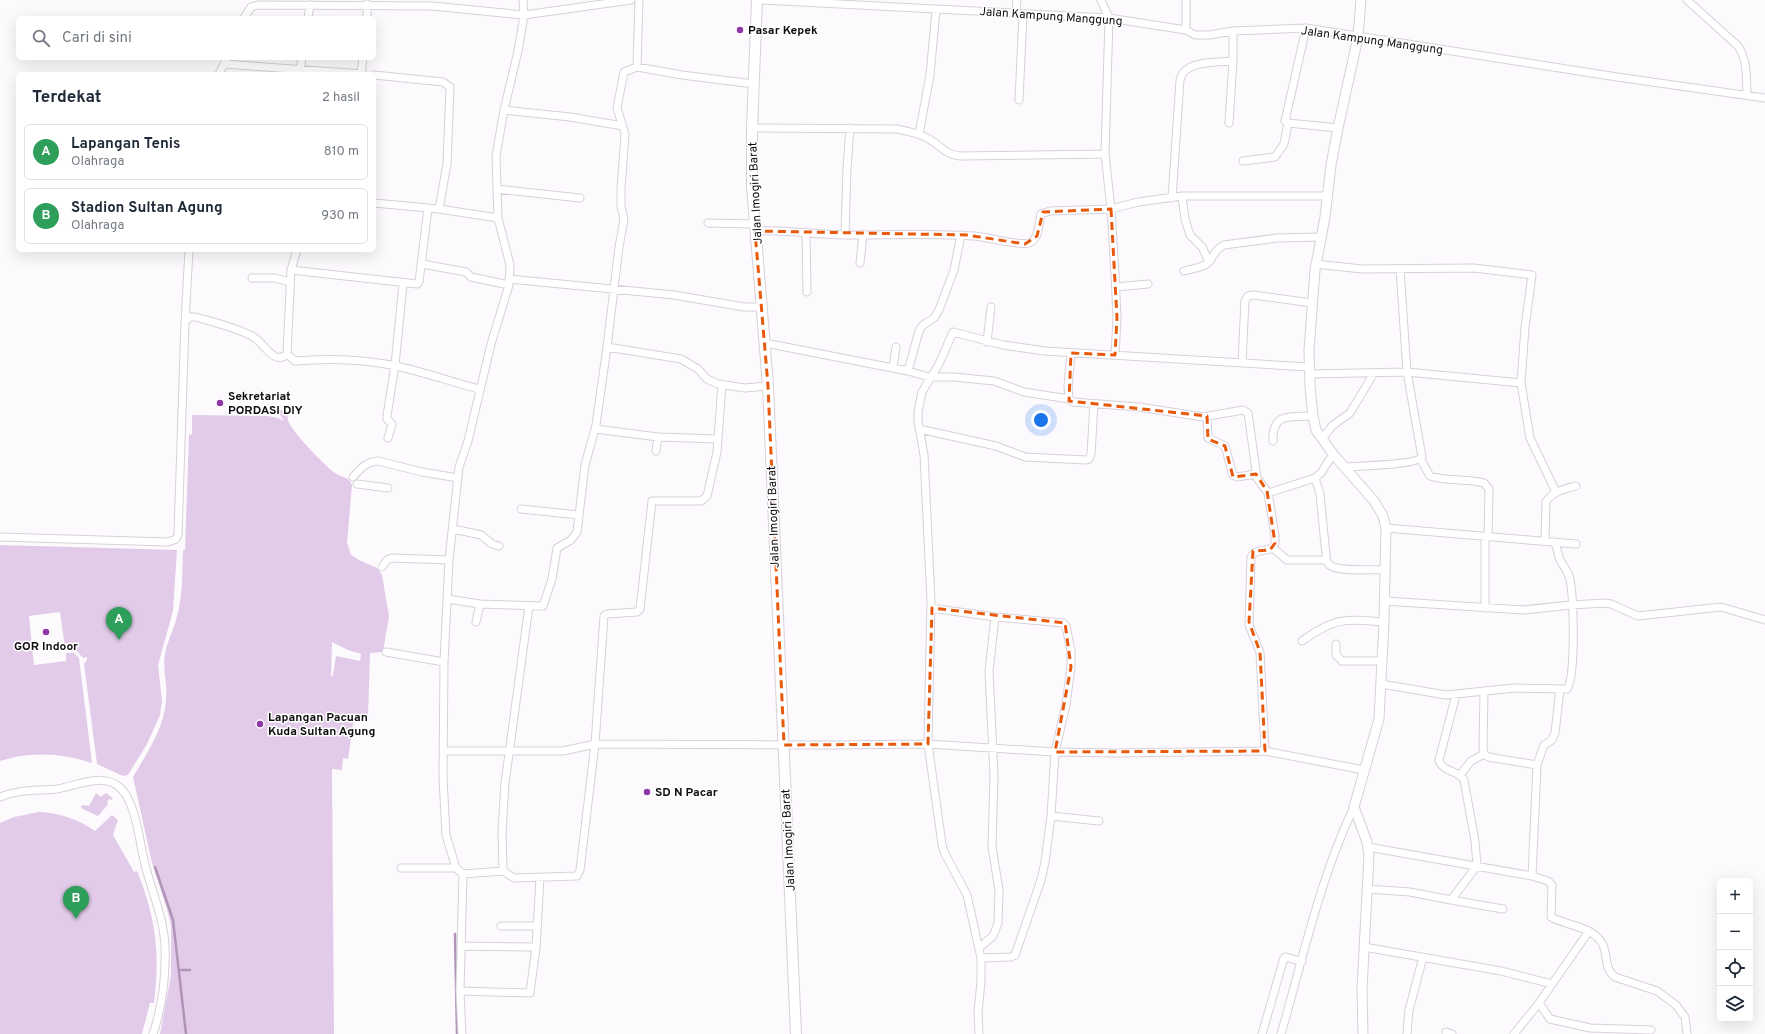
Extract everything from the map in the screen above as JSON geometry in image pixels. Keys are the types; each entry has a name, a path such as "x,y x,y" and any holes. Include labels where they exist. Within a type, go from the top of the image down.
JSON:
{"main road":[{"name":"Jalan Imogiri Barat","path":"757,0 752,159 759,307 765,343 765,386 781,744 796,1034"}],"street":[{"path":"523,0 524,15 518,51 504,110 496,156 498,218 510,265 509,282 479,389 468,440 459,468 449,560 444,662 443,777 446,835 456,868 464,874 503,871 514,878 577,876 580,870 595,744 604,616 607,614 639,611 652,501 702,501 705,499 716,463 722,384"},
{"path":"245,16 252,7 273,3 310,5 431,3 524,15 630,0"},
{"path":"637,67 639,0"},
{"name":"Jalan Kampung Manggung","path":"762,0 838,2 936,10 1109,18 1186,30 1195,35 1209,35 1234,31 1306,28 1616,77 1765,98"},
{"path":"1018,0 1020,100"},
{"path":"1101,0 1109,18 1105,154 1111,209 1116,287 1117,318 1115,355"},
{"path":"1186,0 1186,30"},
{"path":"1281,1034 1335,853 1354,807 1378,727 1385,601 1386,528 1383,516 1374,500 1333,454 1316,430 1312,416 1309,370 1312,303 1316,264 1338,128 1358,37 1361,0"},
{"path":"1687,0 1738,46 1744,55 1746,65 1747,95"},
{"path":"367,4 367,16"},
{"path":"308,16 310,5"},
{"path":"919,134 930,75 936,10"},
{"path":"1243,161 1275,157 1284,144 1288,124 1285,118 1306,28"},
{"path":"1229,123 1234,31"},
{"path":"300,70 302,60"},
{"path":"362,72 363,60"},
{"path":"220,72 225,61 300,70 331,72"},
{"path":"1172,198 1180,80 1184,72 1191,67 1208,62 1232,61"},
{"path":"447,599 480,604 544,606 552,579 557,548 575,536 579,515 584,465 595,429 615,290 619,247 624,220 621,195 625,134 617,108 624,72 637,67 682,75 754,84"},
{"path":"376,75 443,82 450,87 447,164 439,209"},
{"path":"504,110 570,117 623,126"},
{"path":"1288,124 1338,128"},
{"path":"752,128 897,129 919,134 929,139 946,153 960,156 1105,154"},
{"path":"845,235 850,128"},
{"path":"497,189 580,198"},
{"path":"708,223 845,235 980,236 1025,244 1030,243 1037,236 1040,218 1043,212 1055,210 1111,209 1138,202 1182,196 1328,196"},
{"path":"1182,196 1185,219 1190,235 1199,242 1209,262"},
{"path":"376,203 439,209 498,218"},
{"path":"291,270 403,284 418,284 422,264 428,208"},
{"path":"806,232 807,292"},
{"path":"860,263 862,234"},
{"path":"908,371 919,330 923,325 934,318 939,310 954,270 961,235"},
{"path":"1184,271 1200,267 1209,262 1216,251 1224,245 1277,238 1321,237"},
{"path":"0,537 168,542 176,539 178,534 189,252"},
{"path":"185,322 190,317 196,317 248,334 258,340 275,356 282,358 287,354 291,270 296,252"},
{"path":"422,264 466,272 471,277 509,282 674,295 744,307 759,307"},
{"path":"1316,264 1362,269 1462,267 1532,274 1525,327 1521,383 1530,438 1556,492"},
{"path":"1400,269 1407,372 1422,452 1421,460 1430,476 1442,480 1477,481 1484,483 1488,489 1485,608"},
{"path":"252,278 275,278 290,282"},
{"path":"388,438 392,424 387,420 387,416 395,366 403,284"},
{"path":"1116,287 1148,284"},
{"path":"1242,362 1245,300 1248,296 1253,295 1312,303"},
{"path":"987,342 992,308"},
{"path":"979,1034 978,1013 981,981 981,958 966,895 944,852 942,844 928,744 931,608 925,464 919,429 918,406 922,392 939,364 953,332 987,342 1015,347 1071,353 1242,362 1309,370 1374,373 1407,372 1521,383"},
{"path":"765,343 908,371 930,377 982,380 1001,383 1024,392 1069,399 1076,403 1139,407 1207,416 1243,410 1247,412 1258,481 1268,493 1275,535 1275,543 1273,548"},
{"path":"607,347 681,359 698,369 707,380 722,384 745,388 765,386"},
{"path":"893,368 896,347"},
{"path":"1069,399 1068,386 1071,353"},
{"path":"287,354 295,360 360,360 395,366 479,389"},
{"path":"1322,439 1332,426 1350,413 1374,373"},
{"path":"919,429 996,446 1025,457 1086,460 1089,459 1091,454 1094,404"},
{"path":"1207,416 1208,438 1225,446 1233,475 1236,477 1256,474"},
{"path":"1273,441 1273,429 1279,420 1289,417 1312,416"},
{"path":"595,429 658,436 718,439"},
{"path":"656,451 658,436"},
{"path":"1268,493 1315,478 1321,473 1333,454"},
{"path":"1344,467 1395,464 1421,460"},
{"path":"354,477 361,468 371,462 378,461 422,472 458,478"},
{"path":"1315,478 1320,494 1326,560 1330,566 1340,568 1386,570"},
{"path":"357,484 388,488"},
{"path":"1545,541 1546,502 1549,496 1556,492 1576,486"},
{"path":"521,509 579,515"},
{"path":"1386,528 1576,544"},
{"path":"453,529 481,535 492,544 499,546"},
{"path":"1381,684 1439,694 1456,695 1522,687 1567,689 1570,680 1573,639 1571,605 1572,588 1570,577 1560,559 1555,542"},
{"path":"1273,548 1287,560 1326,560"},
{"path":"1265,751 1260,652 1249,625 1251,558 1256,551 1273,548"},
{"path":"382,567 387,560 392,558 449,560"},
{"path":"1385,601 1523,610 1608,603 1638,616 1721,608 1765,620"},
{"path":"476,622 480,604"},
{"path":"503,871 503,812 529,606"},
{"path":"931,608 996,617 1061,623 1066,626 1071,651 1071,667 1066,705 1055,752 1051,816 1041,880 1016,953 1011,957 981,958"},
{"path":"979,948 993,936 998,923 999,890 992,847 994,782 989,671 996,617"},
{"path":"1302,641 1318,630 1339,621 1349,620 1384,622"},
{"path":"1336,644 1336,655 1342,661 1382,661"},
{"path":"386,652 444,662"},
{"path":"1532,876 1537,765 1544,745 1552,740 1555,733 1560,689"},
{"path":"1484,691 1482,748 1484,754 1488,757 1537,765"},
{"path":"1451,900 1476,866 1475,842 1464,780 1460,775 1442,767 1438,760 1456,695"},
{"path":"444,751 563,751 595,744 928,744 1055,752 1115,753 1265,751 1364,770"},
{"path":"1460,775 1471,761 1484,754"},
{"path":"0,797 19,792 57,789 96,781 112,783 118,786 127,797 133,812 145,867 160,912 164,936 164,972 160,1008 153,1034"},
{"path":"1354,807 1368,847 1364,947 1363,1034"},
{"path":"1051,816 1099,821"},
{"path":"1368,847 1532,876 1548,881 1552,885 1550,906 1551,917 1589,931 1602,945 1606,966 1615,977 1657,991 1676,1005 1686,1017 1688,1034"},
{"path":"401,868 456,868"},
{"path":"462,1034 460,991 464,874"},
{"path":"460,991 530,993 536,947 540,878"},
{"path":"1367,888 1410,892 1503,909"},
{"path":"500,926 537,926"},
{"path":"1514,1034 1539,1003 1589,931"},
{"path":"461,946 536,947"},
{"path":"1364,947 1501,971 1552,984"},
{"path":"1262,1034 1284,958 1286,957 1302,962"},
{"path":"1407,1034 1409,1010 1423,957"},
{"path":"1539,1003 1550,1019 1590,1028 1651,1030"}],"highlighted area":[{"path":"1111,209 1117,318 1115,355 1071,353 1069,401 1207,416 1208,439 1225,446 1233,477 1256,474 1267,491 1275,543 1270,550 1253,551 1249,622 1260,652 1265,751 1055,752 1071,667 1065,623 932,608 928,744 784,745 768,386 755,231 967,235 1025,244 1037,236 1043,212"}],"shaded area":[{"name":"Lapangan Pacuan Kuda Sultan Agung","path":"280,410 287,410 290,425 301,440 330,469 347,479 352,485 347,543 351,555 377,568 382,575 389,616 383,652 370,653 367,720 354,718 348,759 343,758 342,770 332,769 334,1034 160,1034 171,975 171,926 152,863 133,777 154,740 165,711 166,688 164,660 167,645 175,624 181,594 183,550 185,550 189,435 192,434 192,415 268,416 284,421 280,415","holes":["332,642 348,650 361,654 360,661 336,656 333,675 331,677"]},
{"path":"0,545 177,550 173,611 158,665 162,701 160,715 147,744 128,775 123,776 97,764 84,664 87,657 83,658 75,649 65,647 60,612 29,616 34,665 66,661 66,653 74,653 79,658 92,763 69,757 46,754 23,756 0,761"},
{"path":"96,793 101,797 106,793 113,798 111,800 109,799 107,802 108,804 98,816 81,808 82,805 89,806"},
{"path":"39,812 68,817 95,831 112,815 118,820 113,835 134,872 137,871 149,904 155,936 157,968 154,1003 150,1003 142,1034 0,1034 0,823 14,817"}],"waterway":[{"path":"155,867 173,920 186,1034"},
{"path":"455,934 457,1034"},
{"path":"179,970 190,970"}],"place":[{"name":"Pasar Kepek","path":"740,30"},
{"name":"Sekretariat PORDASI DIY","path":"220,403"},
{"name":"GOR Indoor","path":"46,632"},
{"name":"Lapangan Tenis","path":"119,640"},
{"name":"Lapangan Pacuan Kuda Sultan Agung","path":"260,724"},
{"name":"SD N Pacar","path":"647,792"},
{"name":"Stadion Sultan Agung","path":"76,919"}]}
